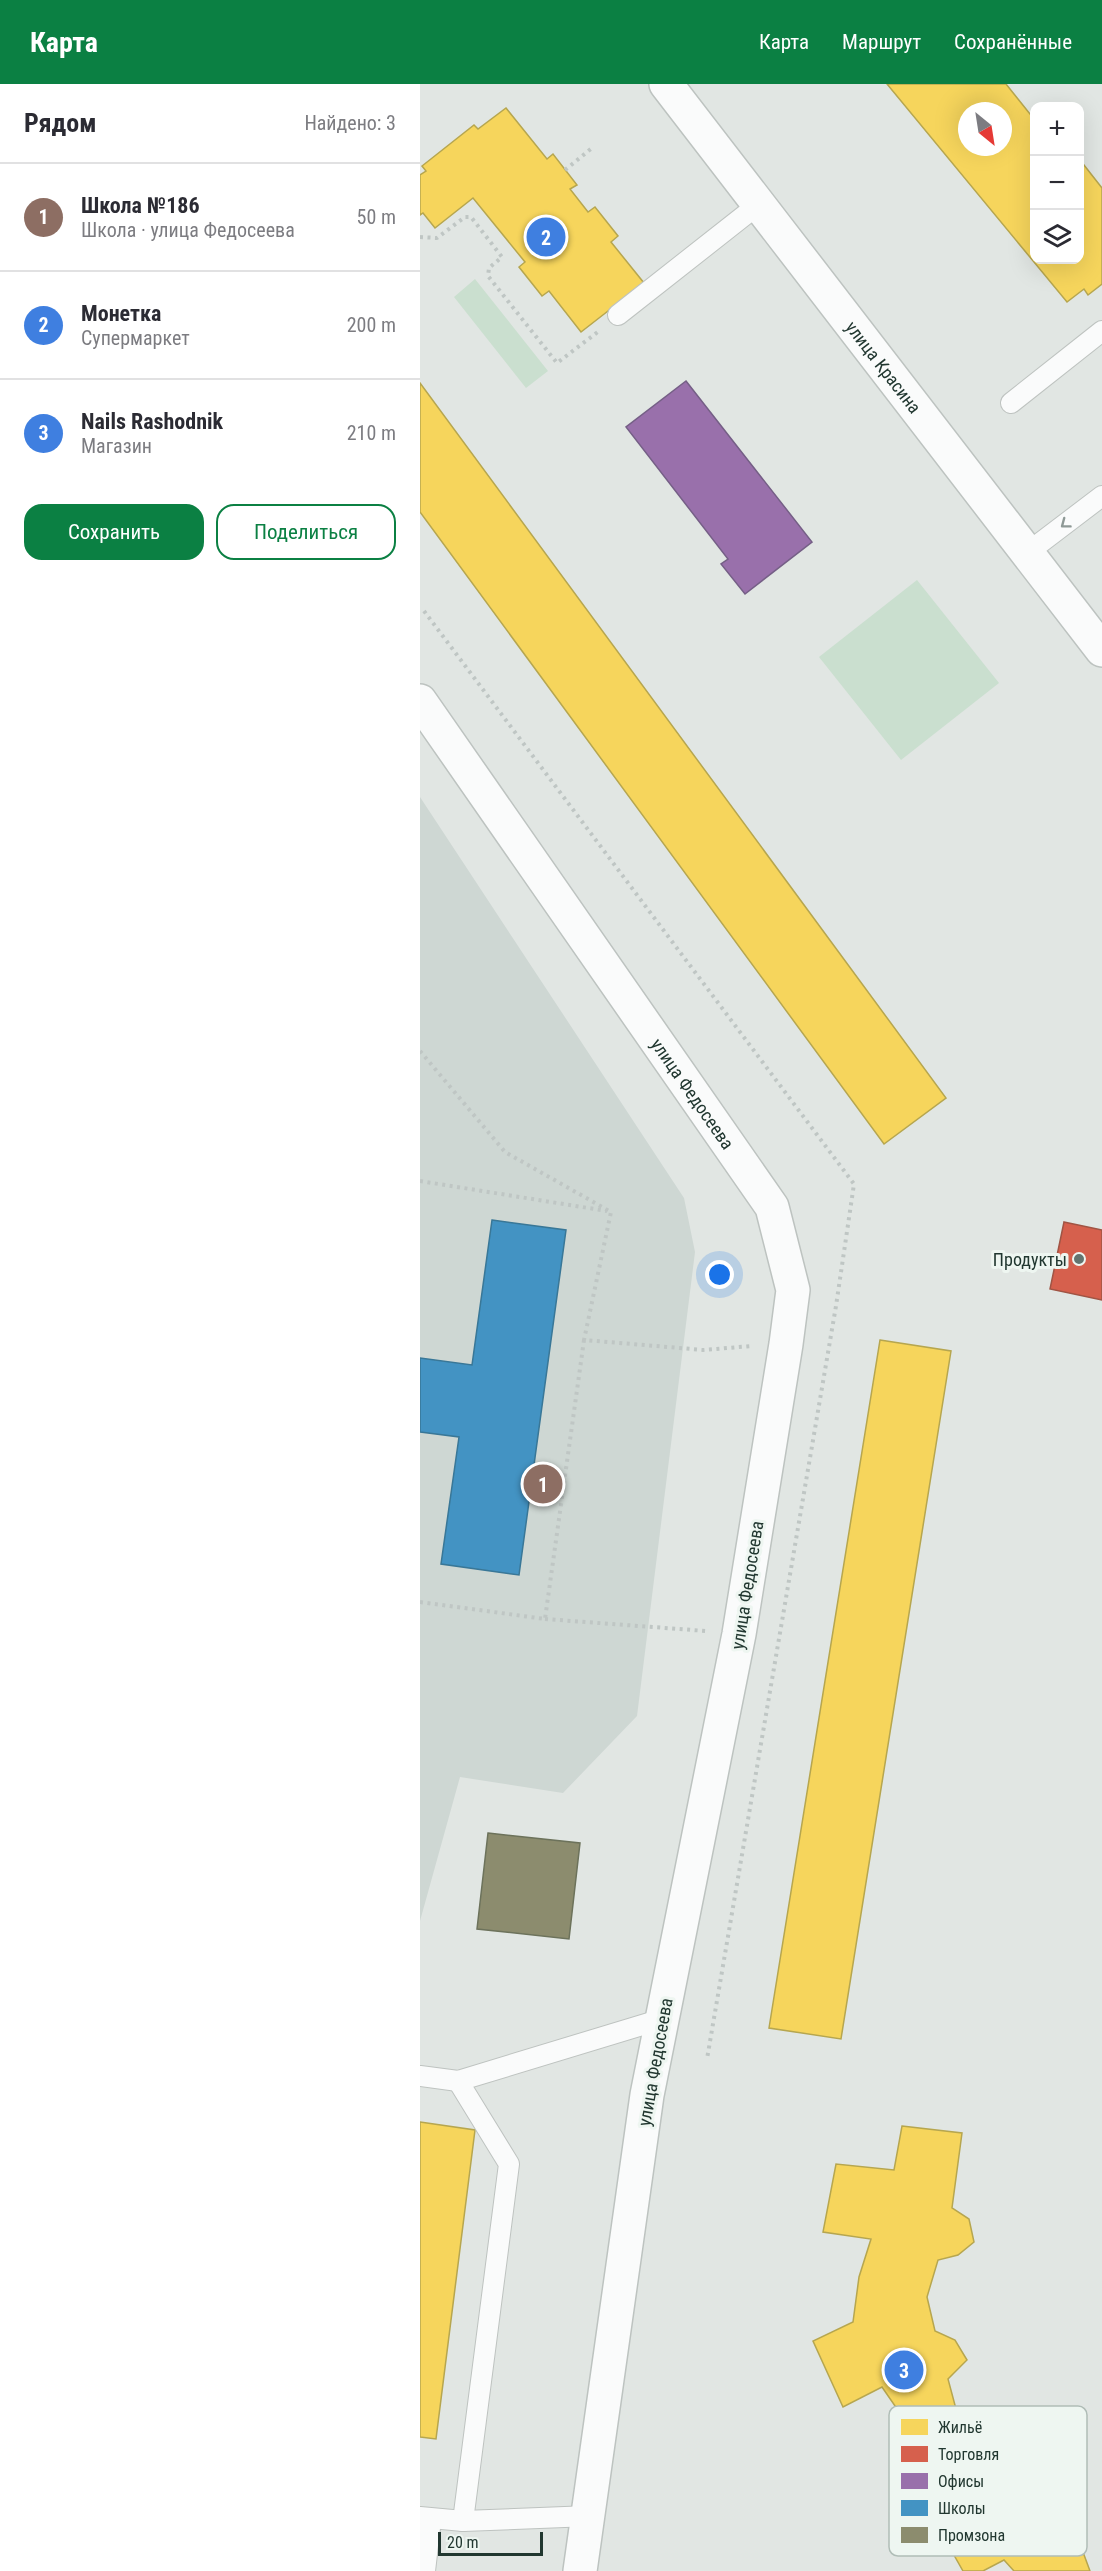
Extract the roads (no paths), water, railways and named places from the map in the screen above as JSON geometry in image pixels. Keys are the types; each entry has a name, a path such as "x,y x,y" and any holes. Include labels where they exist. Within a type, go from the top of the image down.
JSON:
{"street":[{"name":"улица Красина","path":"666,84 1102,650"},
{"name":"улица Федосеева","path":"420,701 772,1207 793,1290 739,1634 647,2095 590,2516 580,2571"}],"lane":[{"path":"618,315 759,204"},
{"path":"1011,403 1102,331"},
{"path":"1027,553 1102,496"},
{"path":"420,2076 458,2081 662,2019"},
{"path":"458,2081 509,2164 463,2521"},
{"path":"426,2571 425,2518 463,2521 590,2516"}],"place":[{"name":"Монетка","path":"546,237"},
{"name":"Продукты","path":"1079,1259"},
{"name":"Школа №186","path":"543,1484"},
{"name":"Nails Rashodnik","path":"904,2370"}]}
